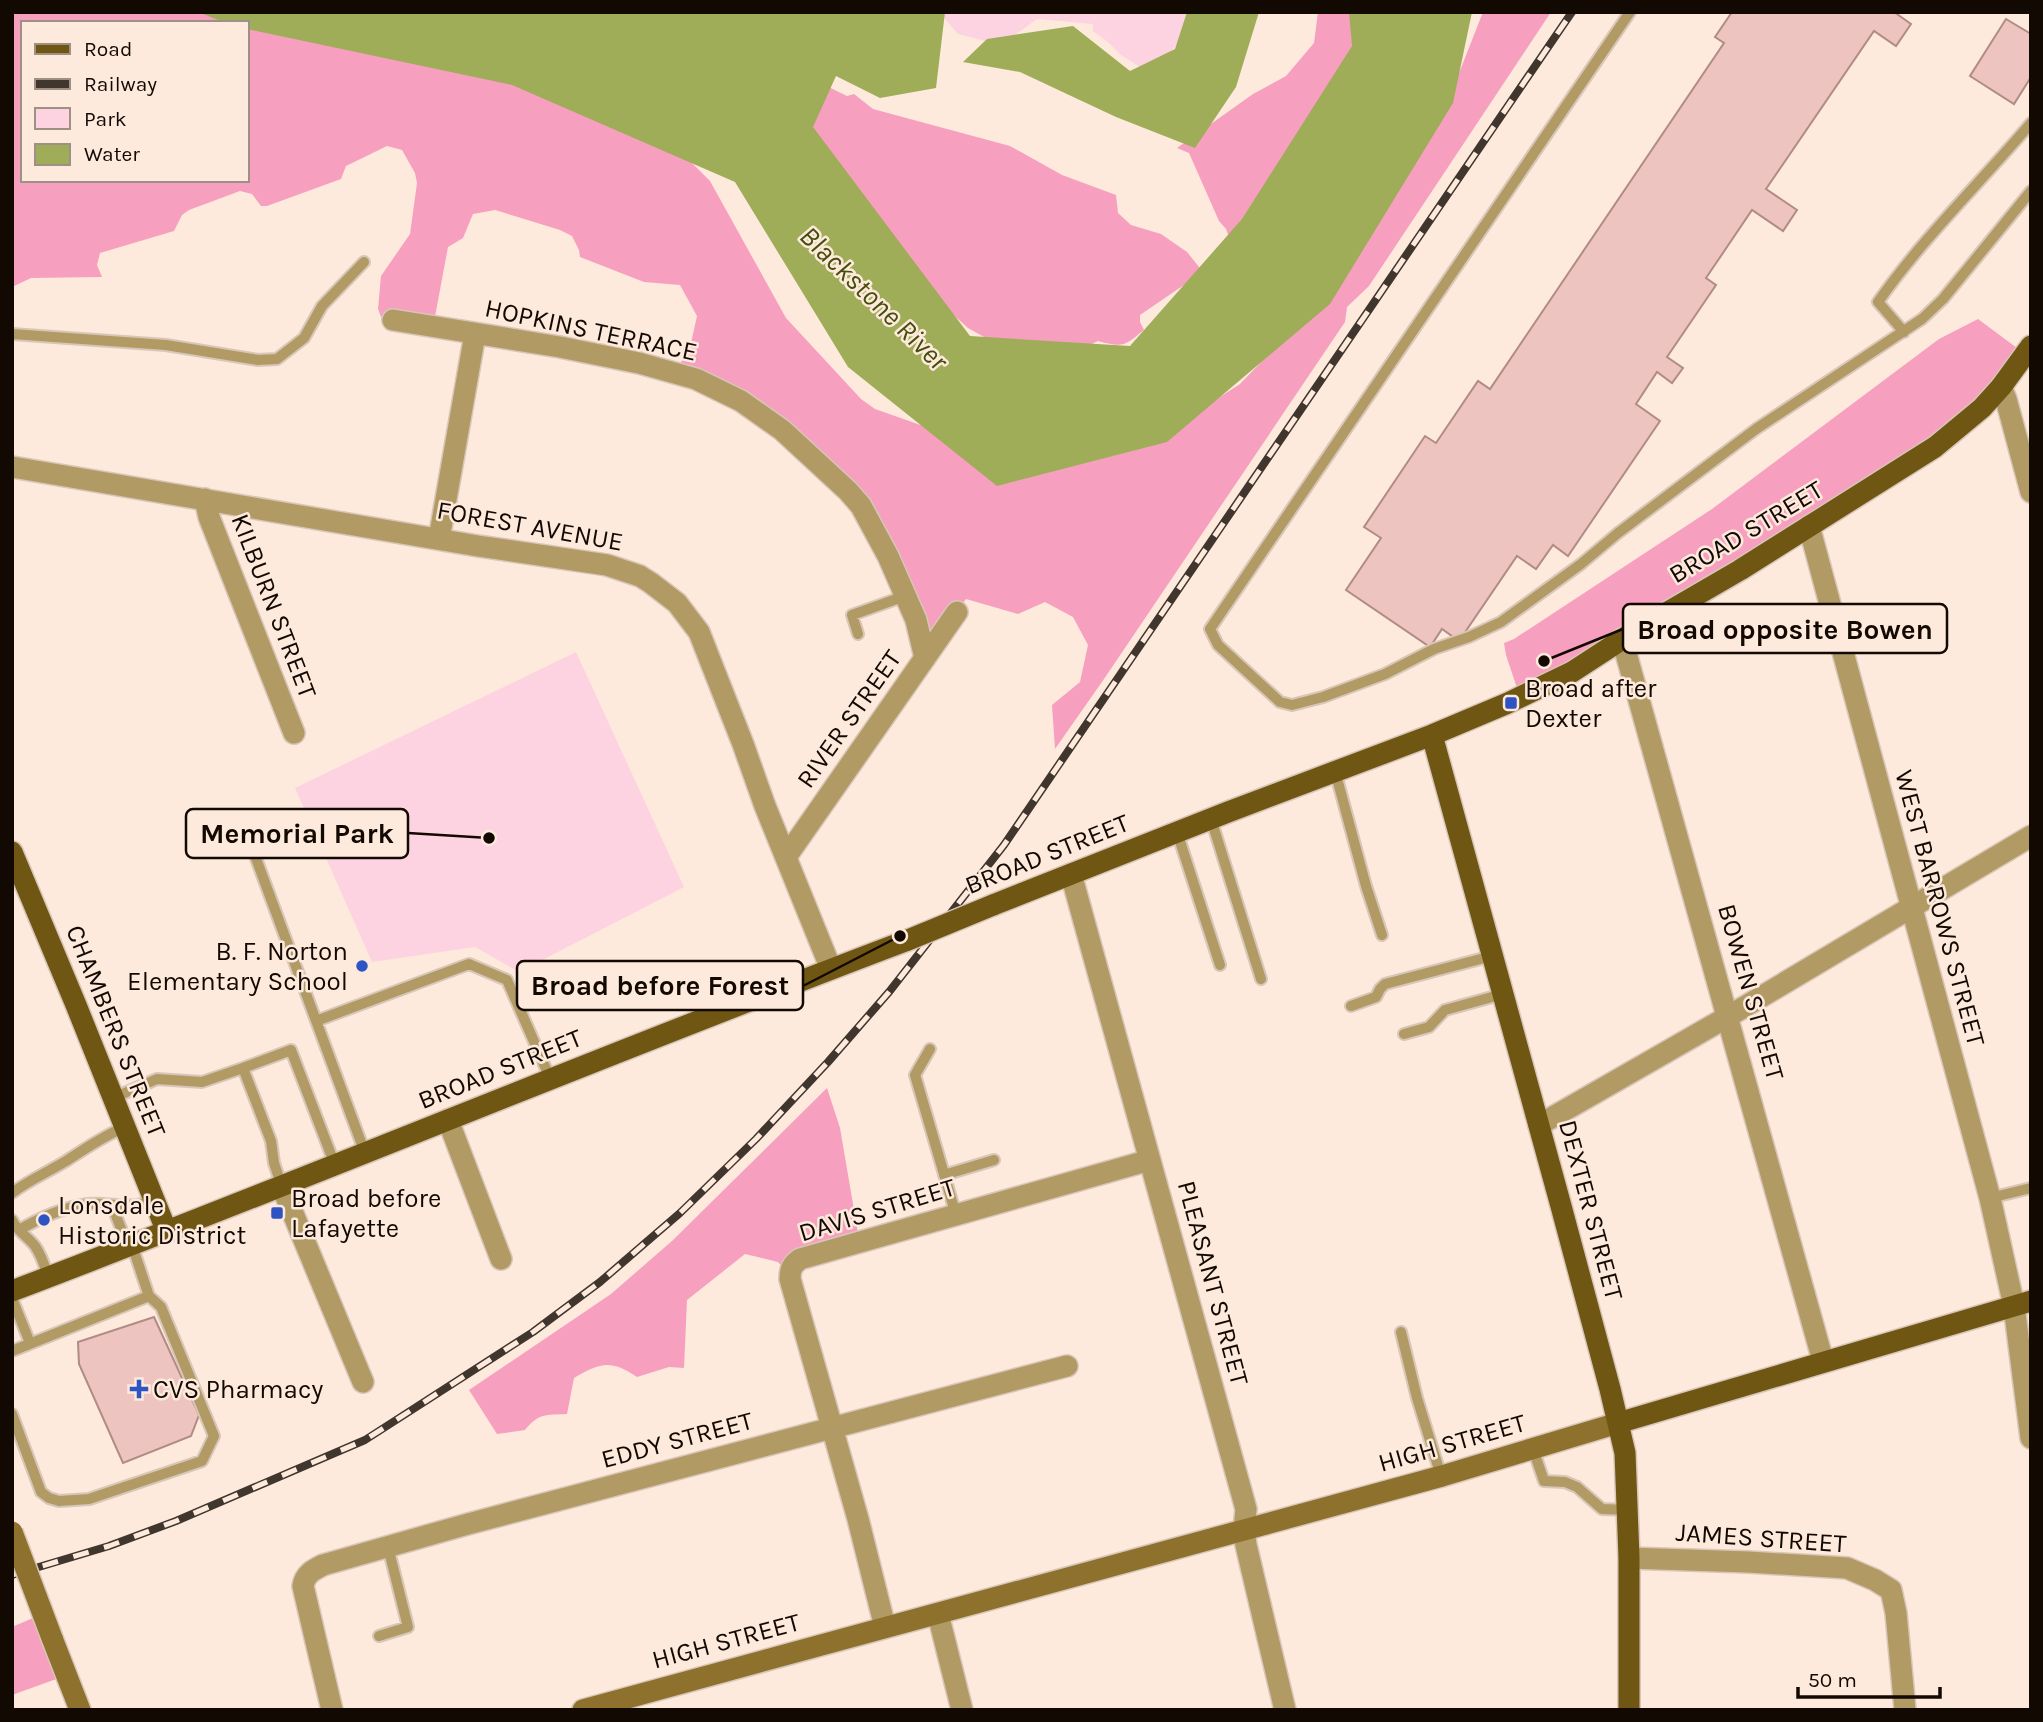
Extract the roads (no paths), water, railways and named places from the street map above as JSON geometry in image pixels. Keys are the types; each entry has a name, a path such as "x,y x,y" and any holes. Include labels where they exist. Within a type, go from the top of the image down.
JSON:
{"main road":[{"name":"BROAD STREET","path":"12,1291 282,1187 550,1078 908,940 1177,832 1432,735 1537,689 1572,672 1622,639 1740,570 1935,447 1963,426 2001,387 2031,346"},
{"name":"DEXTER STREET","path":"1432,735 1610,1389 1625,1453 1629,1558 1629,1710"},
{"name":"CHAMBERS STREET","path":"12,852 167,1232"},
{"name":"HIGH STREET","path":"1618,1423 2022,1303"}],"street":[{"name":"HOPKINS TERRACE","path":"393,320 589,352 675,372 716,387 741,401 782,430 861,506 877,534 916,620 925,658"},
{"path":"439,539 475,334"},
{"path":"2001,387 2031,492"},
{"name":"FOREST AVENUE","path":"12,467 607,565 640,576 677,603 699,632 831,969"},
{"name":"KILBURN STREET","path":"205,499 209,517 293,733"},
{"name":"WEST BARROWS STREET","path":"1809,526 1990,1198 2022,1303 2031,1438"},
{"name":"RIVER STREET","path":"786,857 957,612"},
{"name":"BOWEN STREET","path":"1622,639 1823,1361"},
{"path":"1538,1125 2031,836"},
{"name":"PLEASANT STREET","path":"1071,874 1246,1509 1245,1545 1285,1710"},
{"path":"448,1120 501,1259"},
{"name":"DAVIS STREET","path":"885,1627 858,1520 790,1279 790,1270 800,1259 1150,1160"},
{"path":"282,1187 363,1382"},
{"name":"EDDY STREET","path":"332,1710 304,1596 304,1578 323,1565 1067,1366"},
{"name":"HIGH STREET","path":"583,1710 641,1702 885,1627 1441,1476 1618,1423"},
{"path":"12,1532 80,1710"},
{"name":"JAMES STREET","path":"1629,1558 1847,1568 1875,1580 1891,1590 1896,1613 1905,1710"},
{"path":"938,1614 962,1710"}],"lane":[{"path":"1630,12 1210,629 1218,645 1280,702 1292,705 1323,697 1385,674 1434,649 1468,638 1501,622 1756,429 1922,319 1943,299 2031,191"},
{"path":"1903,332 1878,302 1904,266 2031,123"},
{"path":"12,334 166,345 258,360 277,359 304,338 322,306 364,262"},
{"path":"858,634 852,615 905,596"},
{"path":"1335,771 1382,935"},
{"path":"1211,819 1261,979"},
{"path":"1177,832 1220,965"},
{"path":"254,853 365,1153"},
{"path":"1351,1006 1376,997 1385,984 1492,956"},
{"path":"316,1021 469,964 507,980 550,1078"},
{"path":"1404,1034 1429,1027 1446,1010 1503,994"},
{"path":"930,1049 915,1074 956,1215"},
{"path":"113,1098 157,1080 202,1082 291,1050 335,1165"},
{"path":"243,1068 271,1141 274,1163 282,1187"},
{"path":"12,1193 99,1139 125,1127"},
{"path":"944,1175 994,1160"},
{"path":"1990,1198 2031,1188"},
{"path":"19,1230 76,1206 136,1206 154,1200"},
{"path":"12,1414 41,1492 48,1498 59,1500 89,1499 202,1461 214,1436 161,1307 149,1296 112,1205"},
{"path":"12,1220 34,1245 42,1258 48,1277"},
{"path":"12,1350 149,1296"},
{"path":"12,1298 30,1343"},
{"path":"1401,1332 1441,1476"},
{"path":"1534,1449 1544,1481 1565,1482 1577,1487 1602,1509 1628,1510"},
{"path":"379,1636 408,1627 388,1547"}],"water":[{"name":"Blackstone River","path":"198,12 945,12 936,88 880,98 836,76 813,127 970,336 1130,346 1242,219 1352,46 1349,12 1472,12 1453,103 1330,304 1167,442 997,486 848,367 735,182 512,85 248,29 248,21 221,21"},
{"path":"1187,12 1259,12 1236,87 1195,148 1116,117 1020,72 963,62 987,39 1073,26 1130,71 1175,49"}],"railway":[{"path":"12,1575 109,1546 176,1521 365,1440 533,1332 600,1282 680,1213 756,1139 889,992 1004,845 1572,12"}],"place":[{"name":"Broad opposite Bowen","path":"1544,661"},
{"name":"Broad after Dexter","path":"1511,703"},
{"name":"Memorial Park","path":"489,838"},
{"name":"Broad before Forest","path":"900,936"},
{"name":"B. F. Norton Elementary School","path":"362,966"},
{"name":"Broad before Lafayette","path":"277,1213"},
{"name":"Lonsdale Historic District","path":"44,1220"},
{"name":"CVS Pharmacy","path":"139,1389"}]}
